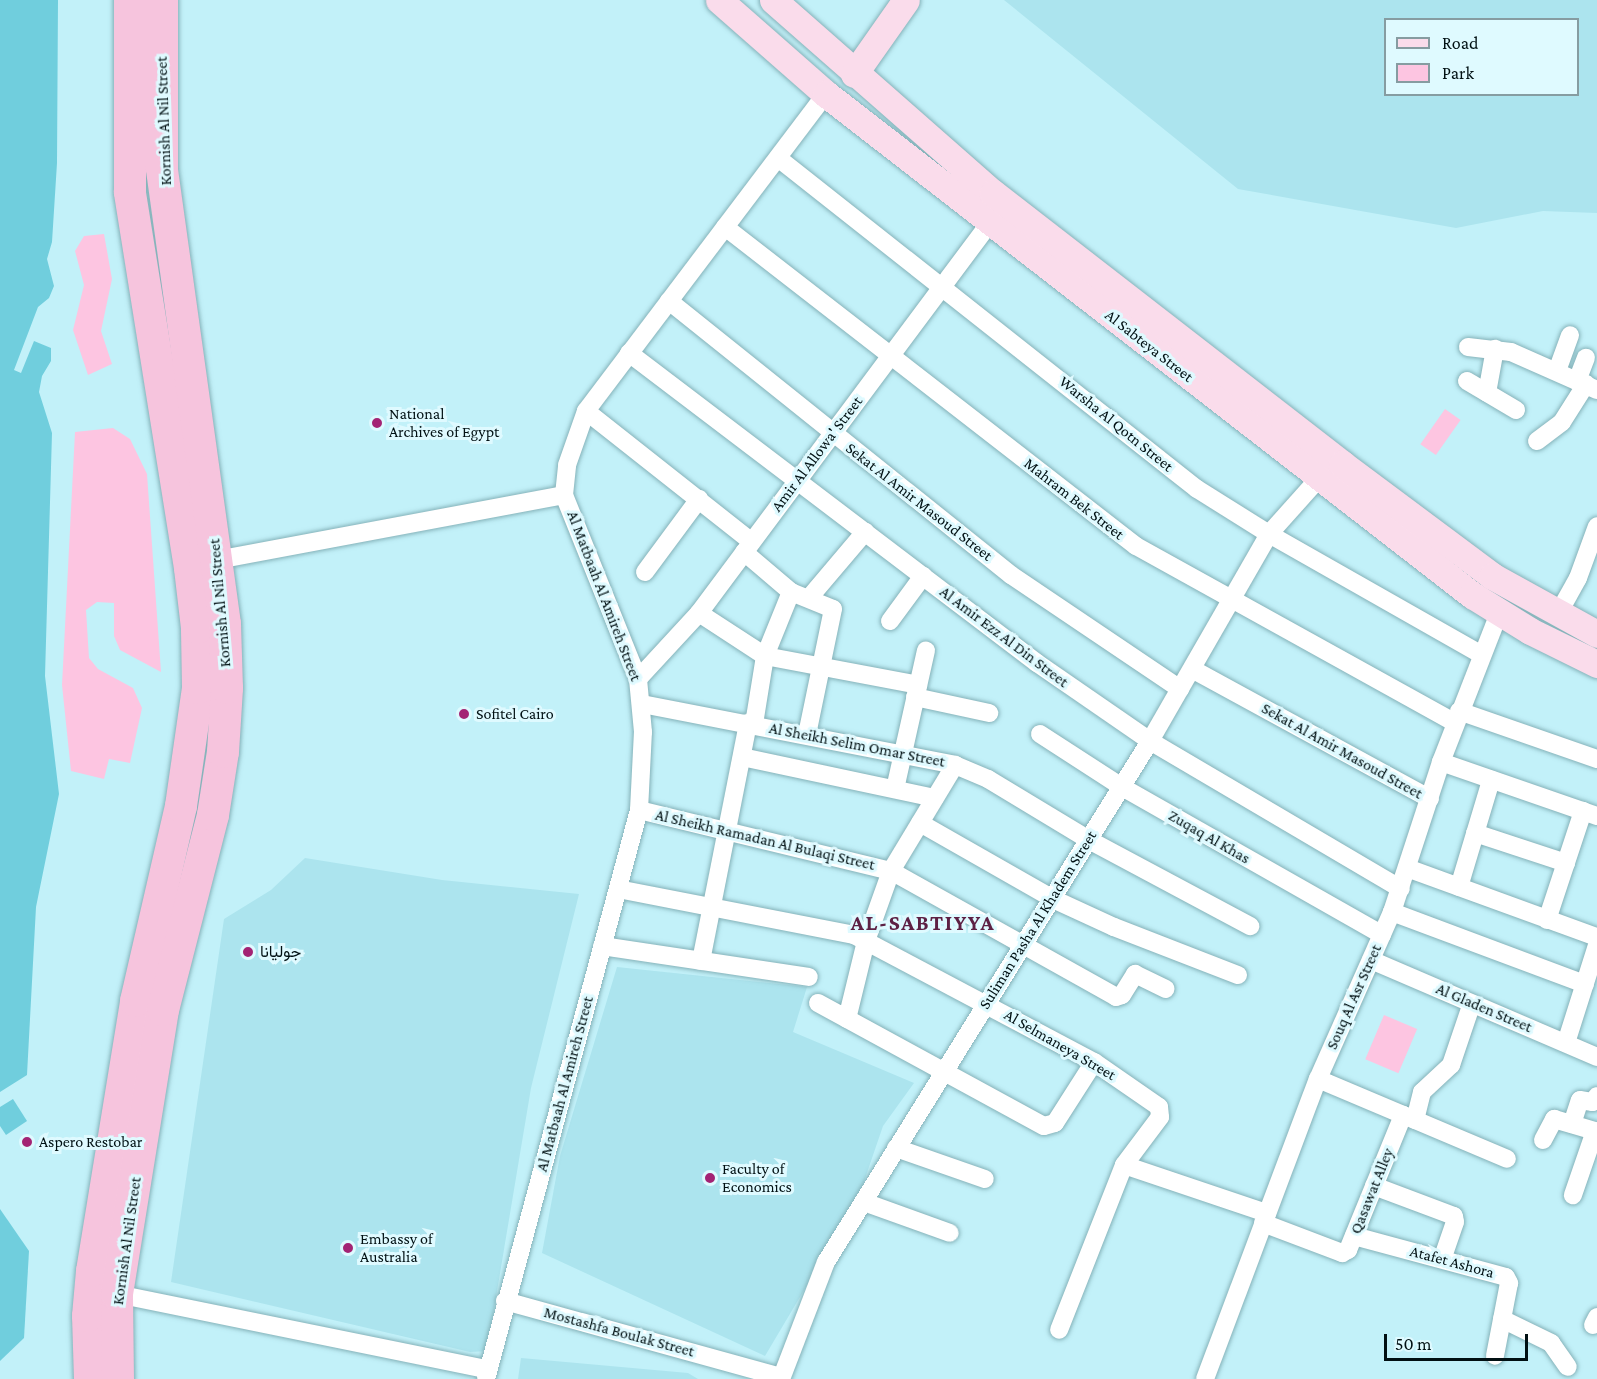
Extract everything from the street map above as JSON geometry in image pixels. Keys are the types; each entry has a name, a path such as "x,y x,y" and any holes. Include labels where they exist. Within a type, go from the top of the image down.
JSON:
{"highway":[{"name":"Kornish Al Nil Street","path":"90,1379 88,1316 94,1260 136,1001 181,806 198,688 197,628 190,568 129,171 130,0"},
{"name":"Kornish Al Nil Street","path":"117,1379 117,1294 163,1010 213,815 223,752 226,667 217,560 162,168 162,0"},
{"path":"129,171 162,168"}],"main road":[{"name":"Al Sabteya Street","path":"719,0 826,94 1319,478 1499,613 1597,664"},
{"name":"Al Sabteya Street","path":"773,0 854,74 993,194 1332,457 1492,576 1597,634"},
{"path":"854,74 906,0"}],"street":[{"name":"Al Matbaah Al Amireh Street","path":"486,1374 639,810 642,704 638,680 564,495 569,456 586,411 826,94"},
{"name":"Warsha Al Qotn Street","path":"778,158 943,286 1197,489 1269,534 1480,654"},
{"name":"Amir Al Allowa' Street","path":"638,680 699,613 990,224"},
{"name":"Mahram Bek Street","path":"725,227 1136,546 1231,602 1457,717 1597,759"},
{"name":"Sekat Al Amir Masoud Street","path":"669,301 1011,574 1180,689"},
{"path":"1557,371 1570,335"},
{"path":"1468,347 1496,349 1557,371 1586,385"},
{"path":"1487,393 1496,349"},
{"name":"Al Amir Ezz Al Din Street","path":"630,353 1037,663 1150,741 1401,889"},
{"path":"1537,441 1562,422 1586,385 1586,358"},
{"path":"1467,381 1516,410"},
{"path":"586,411 699,500 791,592 833,609 807,734"},
{"name":"Suliman Pasha Al Khadem Street","path":"732,1364 781,1378 826,1262 942,1072 1122,788 1269,534 1319,478"},
{"path":"217,560 564,495"},
{"path":"645,572 699,500"},
{"path":"1558,614 1597,526"},
{"path":"809,598 865,531"},
{"path":"891,621 923,576"},
{"path":"701,961 765,656 791,592"},
{"path":"699,613 765,656 822,667 989,712"},
{"name":"Souq Al Asr Street","path":"1205,1379 1318,1079 1401,889 1440,762 1480,654 1499,613"},
{"path":"895,789 926,650"},
{"name":"Sekat Al Amir Masoud Street","path":"1192,669 1430,799"},
{"name":"Al Sheikh Selim Omar Street","path":"642,704 903,752 955,765 987,779 1089,840 1250,927"},
{"name":"Zuqaq Al Khas","path":"1040,734 1122,788 1382,935"},
{"path":"742,757 935,798"},
{"path":"1440,762 1590,813 1566,862 1547,920"},
{"path":"847,1019 866,941 891,871 955,765"},
{"path":"1459,887 1491,780"},
{"name":"Al Sheikh Ramadan Al Bulaqi Street","path":"639,810 891,871 1116,997 1122,995 1135,974 1166,989"},
{"path":"920,823 1053,899 1114,927 1238,975"},
{"path":"1475,833 1566,862"},
{"path":"1407,868 1597,937"},
{"name":"Al Selmaneya Street","path":"618,889 841,931 866,941 880,952 986,1003 1094,1062 1154,1101 1161,1111 1124,1165"},
{"path":"1392,912 1585,984"},
{"path":"1566,1043 1597,945"},
{"path":"603,946 809,977"},
{"name":"Al Gladen Street","path":"1371,960 1597,1057"},
{"path":"818,1003 942,1072 1050,1126 1094,1062"},
{"name":"Qasawat Alley","path":"1265,1218 1342,1252 1348,1250 1374,1186 1422,1092 1451,1065 1472,1003"},
{"path":"1318,1079 1507,1159"},
{"path":"1572,1124 1580,1100 1593,1102 1597,1096"},
{"path":"1543,1140 1552,1119 1595,1131 1593,1154 1573,1195"},
{"path":"896,1148 985,1179"},
{"path":"1059,1330 1124,1165 1265,1218"},
{"path":"1374,1186 1454,1216 1455,1222 1442,1259"},
{"path":"864,1202 950,1233"},
{"name":"Atafet Ashora","path":"1354,1236 1506,1277 1509,1283 1495,1356"},
{"path":"117,1294 486,1374"},
{"name":"Mostashfa Boulak Street","path":"505,1301 732,1364"},
{"path":"1502,1318 1551,1343 1568,1367"}],"shaded area":[{"path":"0,0 58,0 57,163 52,242 47,259 54,286 49,298 38,307 14,370 21,373 34,341 51,348 51,361 42,376 39,392 52,433 45,676 59,794 36,907 27,1075 0,1092"},
{"path":"1004,0 1597,0 1597,213 1543,211 1456,228 1238,189"},
{"path":"305,858 442,880 579,894 531,1088 487,1351 470,1352 171,1282 224,919 271,890"},
{"name":"Faculty of Economics","path":"617,967 807,987 793,1032 914,1083 883,1126 858,1199 765,1356 542,1253 560,1156"},
{"path":"13,1099 27,1121 6,1135 0,1126 0,1107"},
{"path":"0,1209 29,1251 24,1338 0,1361"},
{"path":"521,1358 688,1373 698,1379 518,1379"}],"green space":[{"path":"104,234 112,279 101,331 112,364 88,375 73,330 84,285 75,251 84,236"},
{"path":"1445,409 1461,420 1436,455 1420,444"},
{"path":"113,428 130,439 147,474 161,672 120,650 114,636 114,603 97,602 86,610 89,658 98,669 133,688 142,708 130,763 109,759 104,779 71,771 62,685 75,432"},
{"path":"1384,1015 1417,1029 1398,1073 1365,1059"}],"place":[{"name":"National Archives of Egypt","path":"377,423"},
{"name":"Sofitel Cairo","path":"464,714"},
{"name":"جوليانا","path":"248,952"},
{"name":"Aspero Restobar","path":"27,1142"},
{"name":"Faculty of Economics","path":"710,1178"},
{"name":"Embassy of Australia","path":"348,1248"}],"district":[{"name":"AL-SABTIYYA","path":"923,923"}]}
